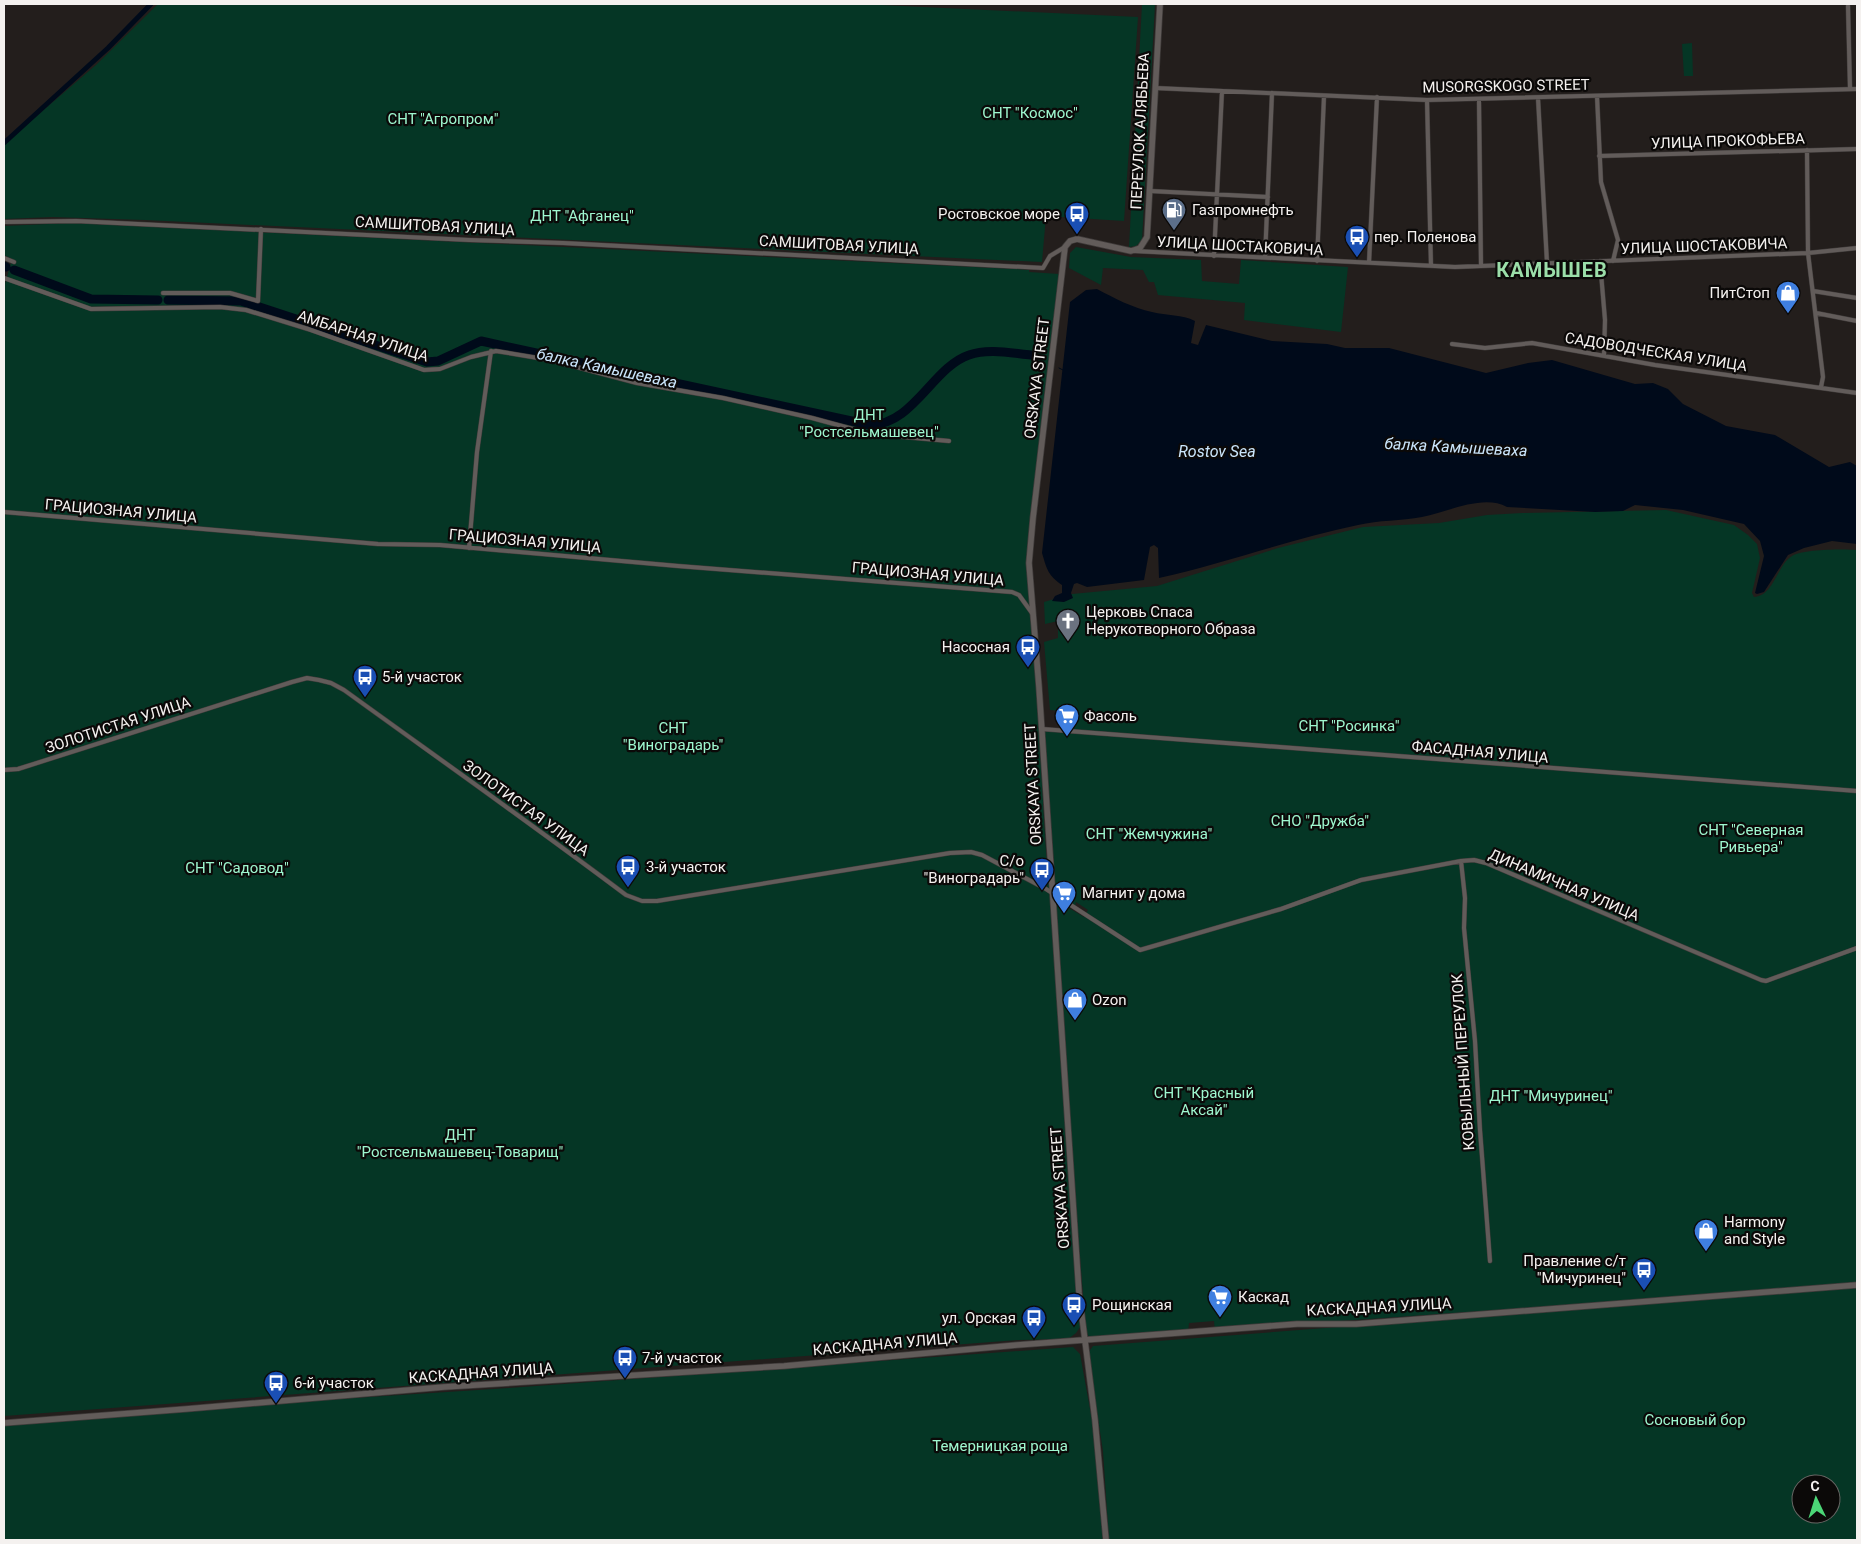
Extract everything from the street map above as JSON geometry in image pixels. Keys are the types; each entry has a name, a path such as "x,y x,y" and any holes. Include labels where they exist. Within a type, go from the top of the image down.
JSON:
{"street":[{"name":"ПЕРЕУЛОК АЛЯБЬЕВА","path":"1132,251 1140,248 1147,237 1160,4"},
{"path":"1848,6 1850,89"},
{"name":"MUSORGSKOGO STREET","path":"1155,88 1427,100 1857,89"},
{"path":"1214,256 1222,92"},
{"path":"1265,258 1272,94"},
{"path":"1317,261 1324,96"},
{"path":"1597,96 1601,182 1618,240 1613,261"},
{"path":"1369,263 1377,97"},
{"path":"1538,98 1547,263"},
{"path":"1427,100 1431,266"},
{"path":"1479,100 1481,266"},
{"name":"УЛИЦА ПРОКОФЬЕВА","path":"1599,156 1857,149"},
{"path":"1807,150 1808,253 1823,377 1821,387"},
{"path":"1150,191 1268,197"},
{"name":"САМШИТОВАЯ УЛИЦА","path":"4,222 76,221 261,229 833,256 1043,268 1050,256 1066,247"},
{"path":"163,293 230,293 258,301 261,229"},
{"path":"1066,247 1073,240 1082,239 1132,251"},
{"name":"ORSKAYA STREET","path":"1066,247 1030,550 1030,574 1077,1258 1084,1341 1095,1420 1106,1540"},
{"name":"УЛИЦА ШОСТАКОВИЧА","path":"1132,251 1431,266 1481,266 1808,253 1857,248"},
{"path":"4,258 14,262"},
{"path":"1600,261 1604,320 1604,356"},
{"name":"АМБАРНАЯ УЛИЦА","path":"4,278 91,309 220,307 246,310 308,328 424,370 440,369 491,351 550,360 636,383 723,398 812,418 871,434 950,441"},
{"path":"1813,291 1857,298"},
{"path":"1816,314 1857,321"},
{"name":"САДОВОДЧЕСКАЯ УЛИЦА","path":"1452,344 1485,348 1532,343 1662,366 1857,393"},
{"path":"469,548 477,452 491,351"},
{"name":"ГРАЦИОЗНАЯ УЛИЦА","path":"4,512 378,544 440,544 469,548 1012,592 1019,594 1034,614"},
{"name":"ЗОЛОТИСТАЯ УЛИЦА","path":"4,770 18,769 307,678 331,683 344,690 540,830 626,895 642,901 657,901 961,852 971,852 982,855 1052,892 1140,950"},
{"name":"ФАСАДНАЯ УЛИЦА","path":"1042,729 1857,791"},
{"name":"ДИНАМИЧНАЯ УЛИЦА","path":"1140,950 1281,909 1361,880 1474,860 1486,863 1761,980 1766,981 1857,948"},
{"name":"КОВЫЛЬНЫЙ ПЕРЕУЛОК","path":"1461,861 1465,898 1464,928 1475,1042 1490,1260"},
{"name":"КАСКАДНАЯ УЛИЦА","path":"4,1423 186,1410 376,1392 784,1366 1017,1345 1297,1324 1356,1324 1857,1285"}],"green space":[{"path":"158,4 859,4 1138,17 1124,221 1046,216 1042,262 145,220 52,217 4,219 4,144 96,65"},
{"path":"1142,4 1155,4 1142,240 1136,246 1129,247"},
{"path":"1692,43 1693,76 1684,76 1682,44"},
{"path":"71,223 1015,269 1059,274 1028,543 1046,852 1053,921 1052,898 1084,917 1088,910 1076,902 1075,907 1060,898 1060,893 1056,893 1044,729 1071,731 1071,712 1050,710 1044,642 1058,638 1058,621 1045,624 1044,602 1072,594 1157,586 1278,548 1363,527 1439,523 1487,515 1666,510 1734,525 1757,544 1760,558 1752,593 1754,597 1761,595 1771,586 1787,560 1792,556 1814,551 1857,550 1857,1285 1297,1324 1215,1332 1214,1321 1189,1323 1188,1332 1090,1339 1086,1331 1058,985 1080,1327 1068,1339 1019,1340 4,1416 4,301 5,284 12,259 4,255 4,226"},
{"path":"1076,247 1131,257 1201,260 1202,281 1239,284 1241,260 1348,267 1341,332 1244,320 1245,303 1158,295 1154,282 1149,282 1143,270 1103,268 1101,285 1069,268 1070,253"},
{"name":"Сосновый бор","path":"1857,1287 1857,1540 1109,1540 1103,1451 1088,1353 1093,1346"},
{"name":"Темерницкая роща","path":"1073,1347 1080,1354 1092,1420 1103,1540 4,1540 4,1424 186,1409 509,1388"}],"water":[{"name":"Rostov Sea","path":"1097,289 1138,308 1185,317 1195,321 1191,343 1198,345 1206,325 1272,341 1327,344 1345,348 1389,348 1486,373 1528,363 1552,360 1635,384 1653,383 1668,389 1683,404 1726,426 1775,435 1829,467 1850,462 1857,466 1857,544 1832,541 1804,548 1788,555 1764,592 1757,594 1755,593 1764,556 1760,541 1744,524 1683,510 1635,505 1623,511 1595,512 1507,507 1498,503 1487,502 1465,505 1422,517 1366,523 1159,578 1158,548 1154,545 1150,547 1144,580 1087,587 1077,583 1074,584 1071,593 1073,598 1064,602 1052,601 1055,596 1062,593 1062,585 1049,572 1042,553 1070,302 1086,290"}],"waterway":[{"path":"4,143 108,48 151,4"},
{"name":"балка Камышеваха","path":"14,270 91,299 158,300"},
{"name":"балка Камышеваха","path":"168,300 241,301 427,362 438,361 481,341 870,425 885,422 899,416 944,371 956,361 969,355 992,351 1031,355"},
{"name":"балка Камышеваха","path":"1059,368 1063,370"}],"place":[{"name":"Газпромнефть","path":"1174,231"},
{"name":"Ростовское море","path":"1077,235"},
{"name":"пер. Поленова","path":"1357,258"},
{"name":"ПитСтоп","path":"1788,314"},
{"name":"Церковь Спаса Нерукотворного Образа","path":"1068,642"},
{"name":"Насосная","path":"1028,668"},
{"name":"5-й участок","path":"365,698"},
{"name":"Фасоль","path":"1067,737"},
{"name":"3-й участок","path":"628,888"},
{"name":"С/о \"Виноградарь\"","path":"1042,891"},
{"name":"Магнит у дома","path":"1064,914"},
{"name":"Ozon","path":"1075,1021"},
{"name":"Harmony and Style","path":"1706,1252"},
{"name":"Правление с/т \"Мичуринец\"","path":"1644,1291"},
{"name":"Каскад","path":"1220,1318"},
{"name":"Рощинская","path":"1074,1326"},
{"name":"ул. Орская","path":"1034,1339"},
{"name":"7-й участок","path":"625,1379"},
{"name":"6-й участок","path":"276,1404"}],"district":[{"name":"КАМЫШЕВ","path":"1552,270"}],"park label":[{"name":"СНТ \"Космос\"","path":"1030,113"},
{"name":"СНТ \"Агропром\"","path":"443,119"},
{"name":"ДНТ \"Афганец\"","path":"582,216"},
{"name":"ДНТ \"Ростсельмашевец\"","path":"869,424"},
{"name":"СНТ \"Росинка\"","path":"1349,726"},
{"name":"СНТ \"Виноградарь\"","path":"673,736"},
{"name":"СНО \"Дружба\"","path":"1320,821"},
{"name":"СНТ \"Жемчужина\"","path":"1149,834"},
{"name":"СНТ \"Северная Ривьера\"","path":"1751,838"},
{"name":"СНТ \"Садовод\"","path":"237,868"},
{"name":"ДНТ \"Мичуринец\"","path":"1551,1096"},
{"name":"СНТ \"Красный Аксай\"","path":"1204,1102"},
{"name":"ДНТ \"Ростсельмашевец-Товарищ\"","path":"460,1144"}]}
